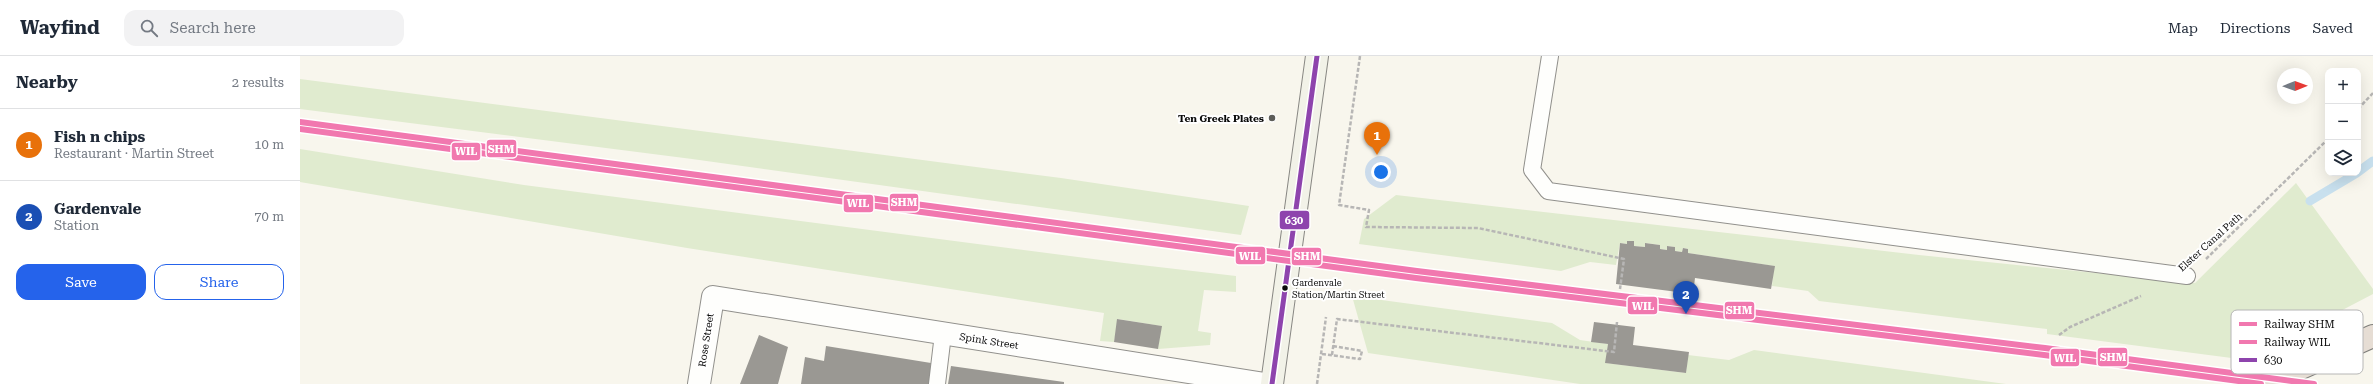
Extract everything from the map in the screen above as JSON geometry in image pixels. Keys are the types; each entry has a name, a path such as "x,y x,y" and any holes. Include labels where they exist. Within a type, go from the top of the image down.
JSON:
{"highway":[{"path":"2363,340 2373,336"},
{"path":"2264,384 2287,374"}],"street":[{"path":"1272,384 1317,56"},
{"name":"Spink Street","path":"712,297 1265,384"},
{"name":"Rose Street","path":"699,384 712,297"}],"lane":[{"path":"1550,56 1532,170 1548,191 2187,276"},
{"path":"937,384 943,334"}],"path":[{"path":"1360,56 1339,206 1369,210 1366,227 1478,228 1624,259 1620,290"},
{"path":"2361,106 2373,93"},
{"name":"Elster Canal Path","path":"2187,276 2234,234 2327,140"},
{"path":"2059,336 2070,327 2143,295"},
{"path":"1318,384 1326,317"},
{"path":"1332,355 1337,319 1614,352 1617,322"},
{"path":"1322,354 1360,359 1362,351 1333,346"}],"green space":[{"path":"300,79 1061,178 1249,206 1241,235 692,159 300,109"},
{"path":"300,149 524,185 1124,263 1236,276 1236,292 1204,290 1198,331 1211,333 1210,345 1158,349 1161,326 1118,319 1114,342 1100,341 1104,313 687,248 300,182"},
{"path":"2296,183 2373,289 2373,294 2342,310 2231,310 2231,358 2047,334 2047,329 1819,301 1808,291 1772,286 1774,266 1688,253 1688,249 1683,248 1682,252 1675,251 1675,247 1668,246 1667,250 1660,249 1660,245 1646,243 1645,247 1634,246 1634,241 1628,241 1627,244 1620,243 1616,265 1590,262 1561,271 1359,244 1364,219 1396,195 1919,255 2195,283"},
{"path":"1352,296 1552,323 1580,340 1608,344 1606,363 1686,373 1688,355 1729,360 1754,350 2006,384 1580,384 1368,353"}],"building":[{"path":"1627,241 1634,241 1634,246 1645,247 1645,243 1660,245 1660,249 1667,250 1667,246 1675,247 1675,251 1682,252 1683,248 1688,249 1688,253 1775,266 1771,289 1695,278 1693,294 1616,284 1620,243 1627,244"},
{"path":"1117,319 1162,326 1158,349 1114,342"},
{"path":"1594,322 1635,327 1633,345 1689,352 1686,373 1605,363 1608,344 1591,342"},
{"path":"759,335 788,347 778,384 740,384"},
{"path":"826,346 931,363 929,384 801,384 805,357 824,361"},
{"path":"951,366 1064,382 1064,384 948,384"}],"waterway":[{"path":"2361,170 2373,161"},
{"path":"2310,201 2352,176"}],"rail line":[{"name":"SHM","path":"300,122 1417,271 2045,348 2231,373"},
{"name":"WIL","path":"300,129 1416,278 2044,355 2261,384"},
{"name":"SHM","path":"2239,374 2314,384"}],"transit line":[{"name":"630","path":"1272,384 1317,56"}],"place":[{"name":"Ten Greek Plates","path":"1272,118"},
{"name":"Fish n chips","path":"1377,155"},
{"name":"Gardenvale Station/Martin Street","path":"1285,288"},
{"name":"Gardenvale","path":"1686,314"}]}
